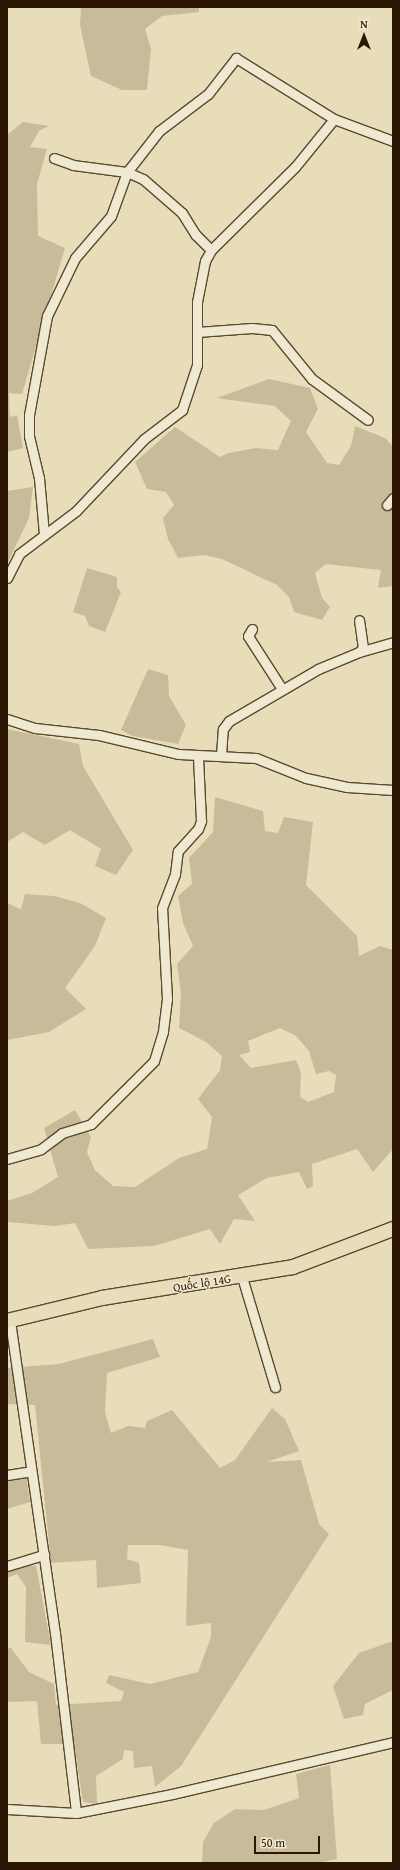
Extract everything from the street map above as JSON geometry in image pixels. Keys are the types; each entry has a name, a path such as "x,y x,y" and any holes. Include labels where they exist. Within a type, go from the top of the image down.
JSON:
{"main road":[{"name":"Quốc lộ 14G","path":"8,1321 102,1298 242,1277 294,1267 393,1230"}],"street":[{"path":"44,534 39,478 29,436 29,414 47,316 75,258 111,216 127,172 159,131 208,94 236,58 334,119 393,142"},
{"path":"7,578 19,554 76,511 144,439 182,410 197,365 197,302 205,261 211,250 295,167 334,119"},
{"path":"54,158 73,166 127,172 143,179 176,207 196,235 211,250"},
{"path":"197,332 252,328 272,330 312,379 368,420"},
{"path":"387,506 393,498"},
{"path":"359,620 363,648 359,652"},
{"path":"252,629 248,636 282,689"},
{"path":"221,755 225,724 318,669 359,652 393,642"},
{"path":"7,719 35,728 92,734 198,757 221,755 256,758 306,778 347,787 393,790"},
{"path":"7,1159 41,1149 62,1133 91,1124 154,1061 163,1031 167,999 162,908 175,874 178,851 198,829 201,821 198,757"},
{"path":"242,1277 275,1387"},
{"path":"8,1321 44,1555 76,1813"},
{"path":"7,1475 31,1471"},
{"path":"7,1566 44,1555"},
{"path":"7,1809 76,1813 172,1794 393,1742"}],"shaded area":[{"path":"81,7 199,7 199,12 162,16 145,29 151,49 147,90 122,90 91,76 80,25"},
{"path":"23,122 49,126 39,131 30,147 47,149 37,184 38,236 65,248 22,394 9,393 10,417 17,415 23,448 7,452 7,135"},
{"path":"269,379 310,388 318,409 306,432 327,463 339,465 351,446 355,426 385,438 393,447 393,586 378,588 381,570 326,564 315,573 322,598 330,607 322,620 294,612 289,597 277,585 222,559 205,555 178,558 168,539 163,518 174,505 166,492 147,489 135,462 175,427 220,457 228,453 256,448 278,450 291,421 275,406 217,398"},
{"path":"33,487 29,518 7,564 7,491"},
{"path":"87,568 117,577 117,587 121,592 105,632 89,626 85,616 73,612"},
{"path":"148,669 168,675 169,696 186,725 178,744 133,736 121,730"},
{"path":"7,729 79,744 83,766 133,850 116,875 95,866 101,849 70,830 45,845 23,832 7,842"},
{"path":"215,797 263,811 265,831 278,833 284,817 313,822 306,885 357,936 359,956 380,946 393,950 393,1149 373,1172 357,1149 312,1164 313,1186 307,1189 299,1172 267,1178 238,1195 255,1221 234,1219 220,1244 210,1229 154,1246 88,1249 75,1223 55,1226 7,1222 7,1201 32,1193 58,1177 44,1128 75,1110 91,1137 87,1152 95,1170 113,1186 135,1187 179,1158 207,1149 212,1117 198,1099 220,1070 222,1056 206,1042 179,1028 181,993 177,964 193,946 183,923 178,896 192,884 189,858 213,832","holes":["280,1028 296,1036 309,1051 316,1074 329,1071 336,1075 334,1092 308,1102 300,1097 301,1073 296,1060 251,1068 239,1055 250,1052 248,1041"]},
{"path":"25,894 54,896 80,903 106,918 95,946 65,988 86,1009 49,1032 7,1040 7,903 21,909"},
{"path":"153,1339 160,1357 107,1373 105,1412 111,1433 128,1426 145,1428 147,1421 172,1410 220,1468 235,1460 272,1408 285,1419 299,1451 267,1462 301,1460 319,1524 329,1534 181,1766 155,1787 152,1766 134,1768 133,1751 124,1750 123,1759 96,1776 97,1804 83,1802 74,1744 41,1744 37,1701 7,1702 7,1648 11,1648 29,1672 54,1684 56,1705 121,1701 124,1692 106,1683 109,1675 150,1684 198,1672 211,1637 211,1623 186,1626 188,1550 160,1545 128,1545 127,1559 139,1563 141,1583 97,1588 96,1560 51,1563 35,1405 7,1404 7,1368 59,1364"},
{"path":"7,1473 26,1474 30,1502 7,1509"},
{"path":"7,1564 36,1566 51,1645 25,1642 26,1587 17,1574 7,1578"},
{"path":"393,1641 393,1690 365,1704 363,1715 344,1719 333,1686 359,1653"},
{"path":"330,1765 337,1859 318,1863 202,1863 203,1842 214,1823 235,1809 264,1810 299,1798 296,1774"}]}
